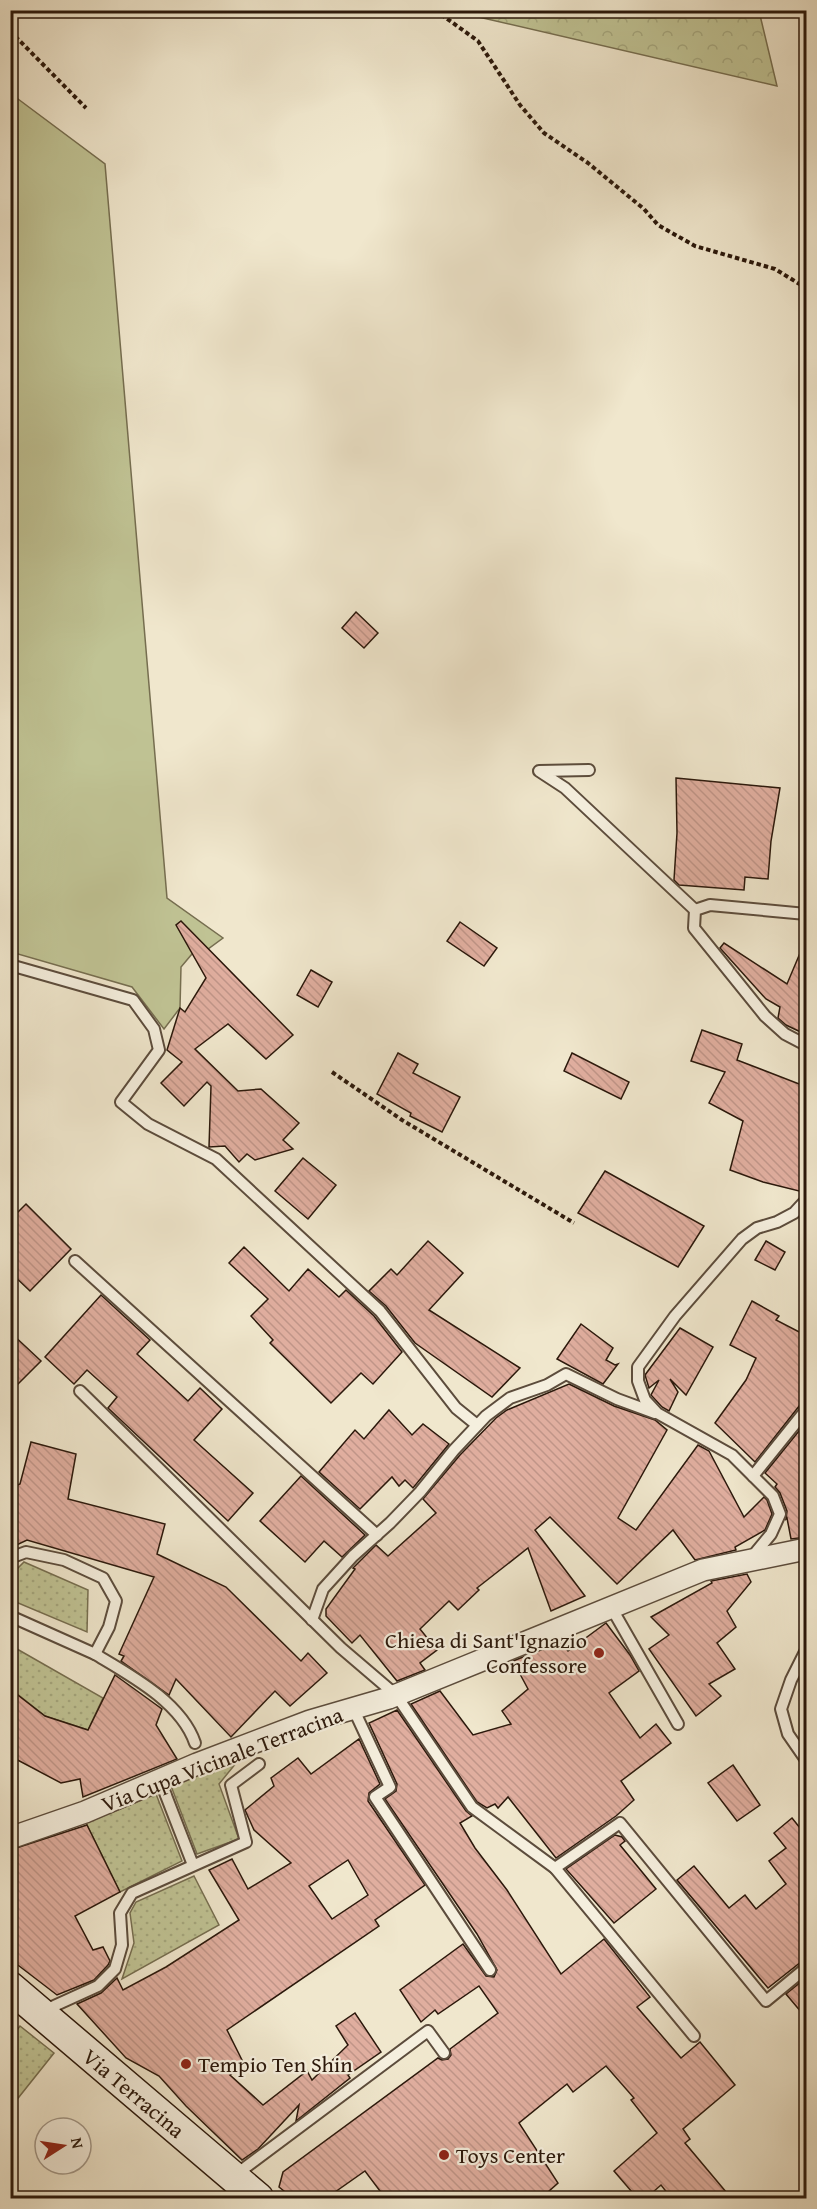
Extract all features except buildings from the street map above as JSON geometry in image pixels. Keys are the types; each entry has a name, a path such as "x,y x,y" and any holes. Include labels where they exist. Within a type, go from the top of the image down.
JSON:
{"main road":[{"name":"Via Terracina","path":"10,1987 258,2199"}],"street":[{"name":"Via Cupa Vicinale Terracina","path":"10,1838 85,1812 310,1721 396,1695 703,1570 804,1552"},
{"path":"10,2009 45,2017"}],"lane":[{"path":"589,770 539,771 565,788 695,910 694,928 765,1016 785,1034 807,1044"},
{"path":"695,910 710,905 807,914"},
{"path":"10,965 133,1000 154,1029 159,1050 121,1102 148,1124 216,1159 380,1311 456,1408 477,1425"},
{"path":"657,1413 645,1400 638,1381 638,1367 650,1349 675,1316 742,1239 757,1228 777,1222 794,1213 807,1200"},
{"path":"75,1261 377,1535"},
{"path":"312,1620 323,1589 353,1556 420,1492 477,1425 510,1398 547,1385 566,1374 617,1399 657,1413 732,1455 773,1496 780,1514 771,1534 750,1560"},
{"path":"80,1391 341,1648 396,1695 472,1807 555,1868 694,2036"},
{"path":"753,1476 807,1410"},
{"path":"10,1558 26,1552 64,1560 103,1578 116,1601 109,1627 95,1654"},
{"path":"611,1608 678,1725"},
{"path":"10,1616 95,1654 151,1688 190,1729 195,1743"},
{"path":"807,1650 791,1680 781,1709 788,1734 807,1760"},
{"path":"353,1708 390,1787 375,1797 490,1970"},
{"path":"45,2017 98,1986 116,1969 122,1945 120,1913 132,1893 246,1842 231,1785 259,1764"},
{"path":"160,1780 193,1865"},
{"path":"555,1868 620,1823 766,2001 807,1968"},
{"path":"232,2177 428,2031 444,2053"}],"path":[{"path":"435,10 478,41 520,105 544,133 588,163 644,209 658,225 695,246 775,269 807,288"},
{"path":"10,31 86,108"},
{"path":"332,1072 402,1120 574,1223"}],"green space":[{"path":"759,11 777,86 457,12"},
{"path":"10,93 105,164 167,898 223,938 208,949 192,954 181,967 180,1008 164,1029 132,987 11,952"},
{"path":"24,1562 88,1590 87,1632 11,1600 11,1575"},
{"path":"10,1645 103,1698 88,1730 45,1716 11,1689"},
{"path":"241,1757 219,1784 239,1839 197,1854 171,1786"},
{"path":"156,1794 182,1861 120,1892 86,1823"},
{"path":"194,1876 219,1925 122,1979 134,1943 130,1913 136,1902"},
{"path":"20,2026 54,2053 11,2107 11,2038"}],"place":[{"name":"Chiesa di Sant'Ignazio Confessore","path":"599,1653"},
{"name":"Tempio Ten Shin","path":"186,2064"},
{"name":"Toys Center","path":"444,2155"}]}
